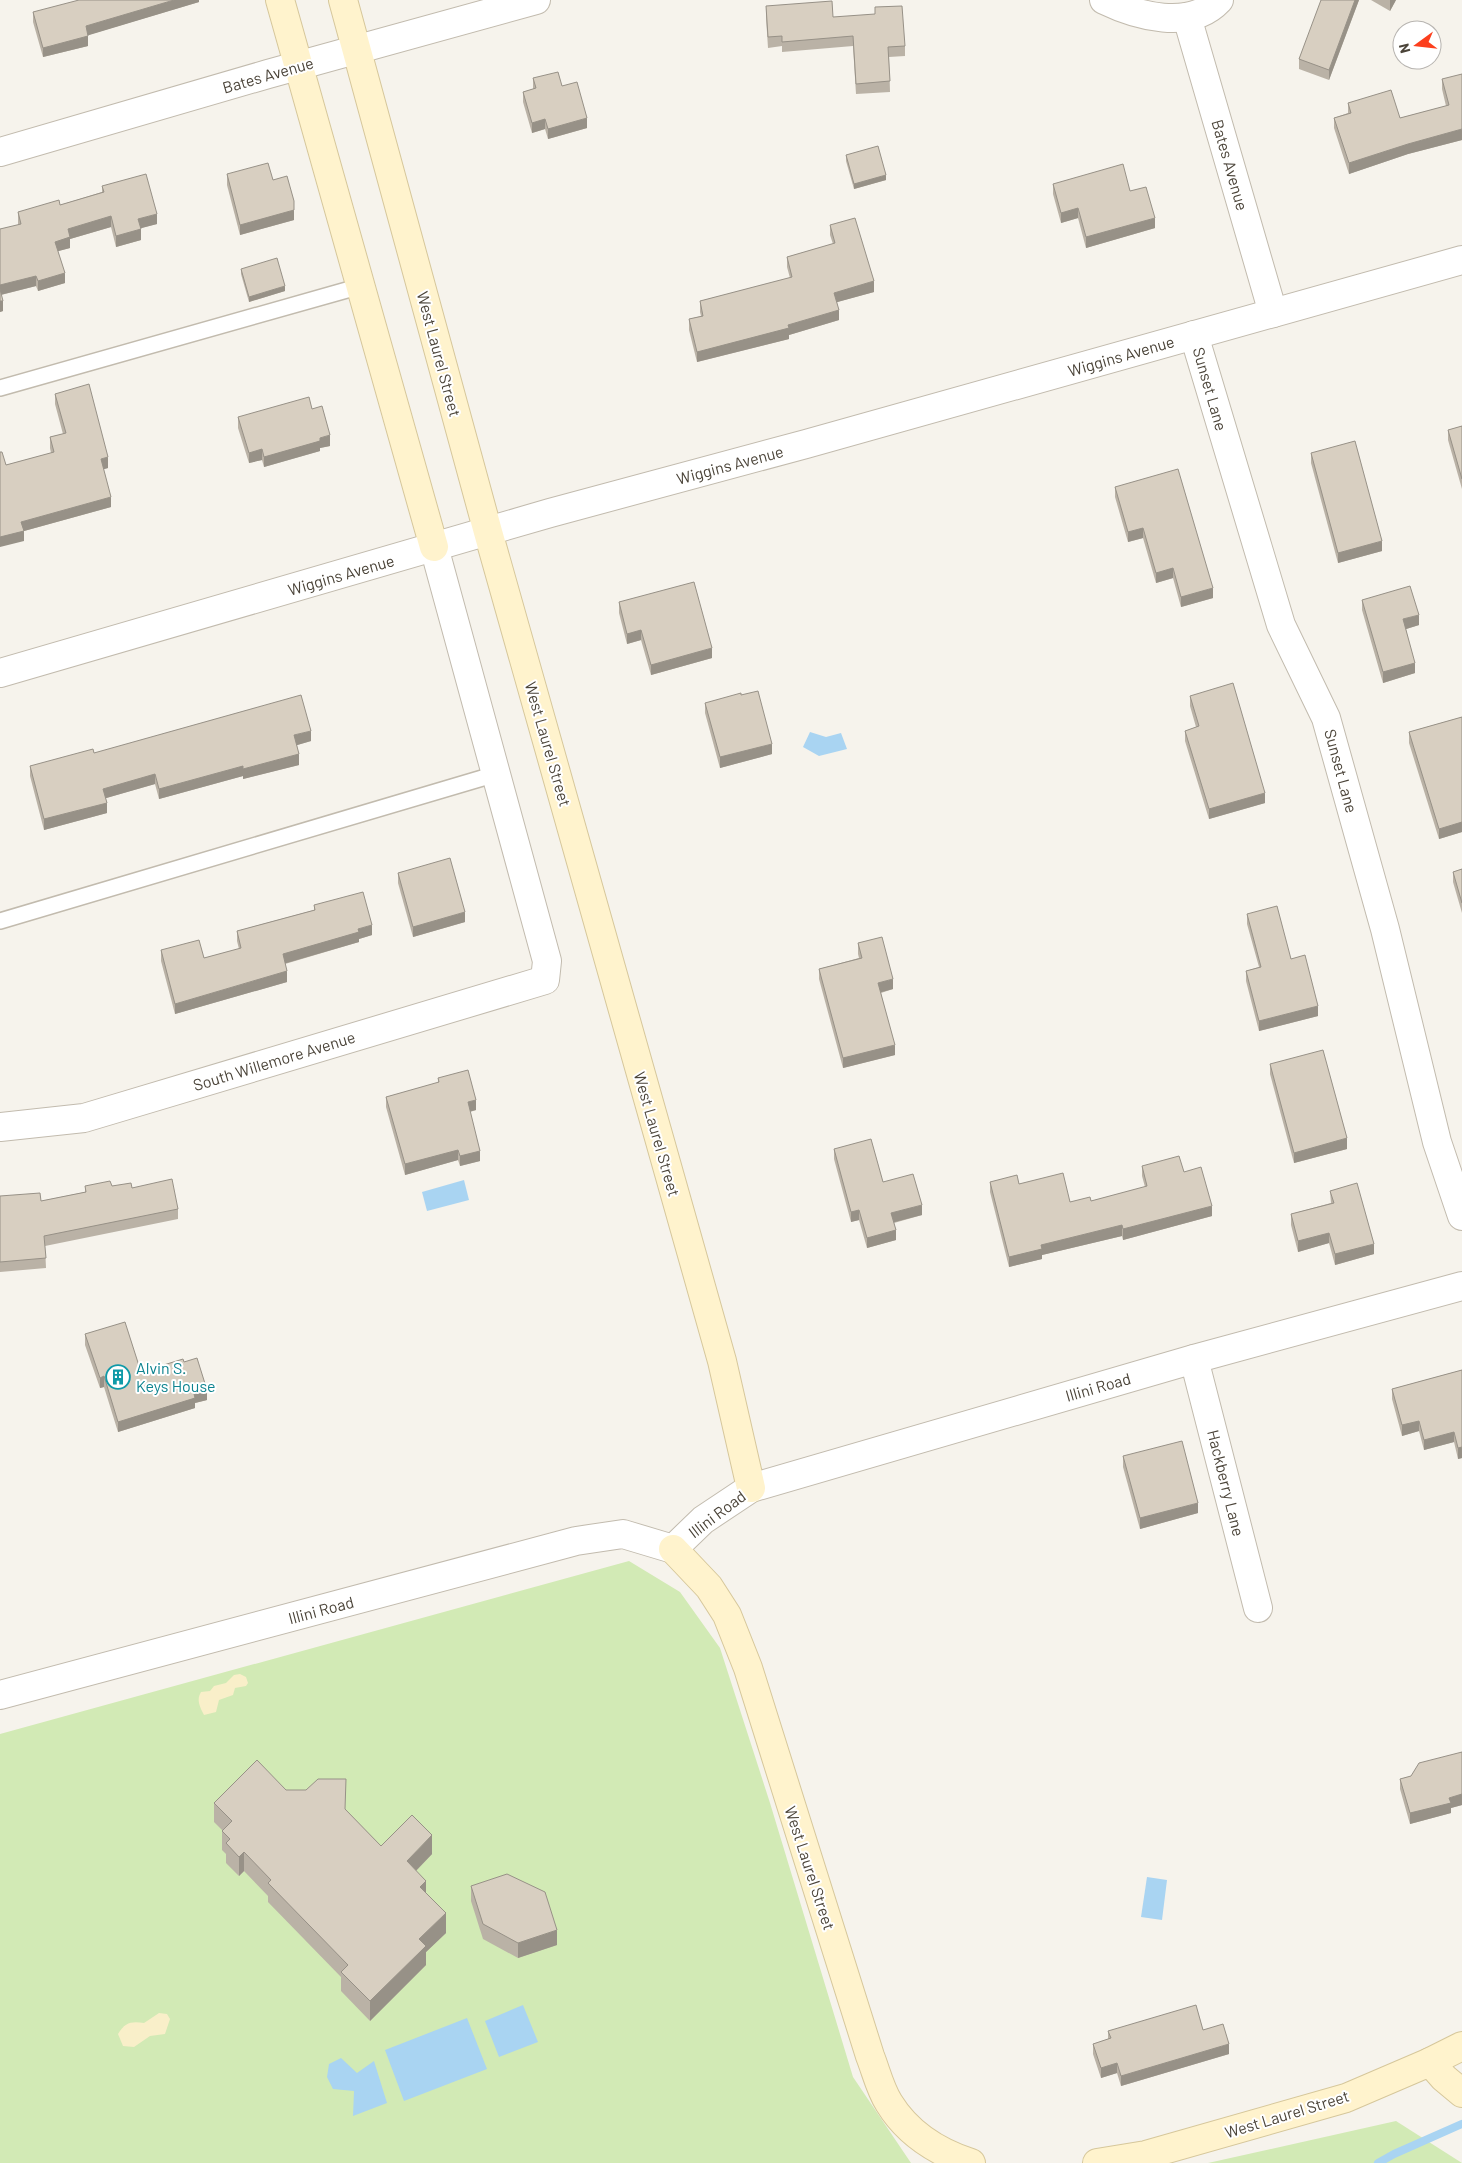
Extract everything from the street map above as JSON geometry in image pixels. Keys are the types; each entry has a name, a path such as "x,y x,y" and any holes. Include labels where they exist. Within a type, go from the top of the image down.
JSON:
{"street":[{"path":"280,0 496,774"},
{"name":"West Laurel Street","path":"343,0 488,532 722,1361 751,1488"},
{"name":"Bates Avenue","path":"0,152 536,0"},
{"path":"1104,0 1123,9 1152,17 1187,17 1212,8 1219,0"},
{"name":"Bates Avenue","path":"1187,17 1273,313"},
{"name":"Wiggins Avenue","path":"0,673 550,513 806,444 1462,260"},
{"name":"Sunset Lane","path":"1194,335 1281,625 1326,718 1385,929 1437,1142 1462,1216"},
{"name":"South Willemore Avenue","path":"0,1126 84,1118 545,980 547,961 496,774"},
{"name":"Illini Road","path":"0,1695 576,1541 623,1534 673,1549 703,1520 751,1488 1194,1359 1462,1286"},
{"name":"Hackberry Lane","path":"1194,1359 1258,1608"},
{"name":"West Laurel Street","path":"673,1549 709,1587 727,1615 748,1668 867,2047 888,2101 905,2125 926,2143 951,2156 971,2163"},
{"name":"West Laurel Street","path":"1097,2163 1146,2155 1346,2098 1430,2062 1462,2046"},
{"path":"1430,2062 1444,2078 1462,2093"}],"lane":[{"path":"0,388 361,286"},
{"path":"0,921 496,774"}],"green space":[{"path":"629,1561 680,1592 720,1648 770,1803 853,2077 911,2163 0,2163 0,1734"},
{"path":"1396,2121 1462,2163 1208,2163"}],"sand":[{"path":"240,1674 246,1677 248,1683 246,1686 235,1688 233,1695 219,1700 216,1712 204,1715 199,1701 201,1692 210,1691 214,1686 226,1683 234,1675"},
{"path":"159,2013 167,2014 170,2019 165,2034 150,2036 134,2047 123,2046 118,2034 123,2027 132,2022 144,2023"}],"water":[{"path":"810,732 826,737 841,733 847,749 819,756 803,747"},
{"path":"464,1180 469,1200 427,1211 422,1192"},
{"path":"1147,1877 1167,1880 1162,1920 1141,1917"},
{"path":"523,2005 538,2042 499,2057 485,2021"},
{"path":"467,2018 487,2069 404,2101 385,2050"},
{"path":"341,2058 357,2073 374,2061 387,2103 353,2116 354,2091 333,2089 327,2077 329,2064"}],"building":[{"path":"79,0 174,0 86,26 88,36 43,48 33,12"},
{"path":"1321,0 1355,0 1329,70 1299,59"},
{"path":"832,1 833,17 875,14 875,7 902,6 905,46 888,47 890,81 856,84 853,36 782,42 782,36 768,37 766,6"},
{"path":"558,72 562,86 577,82 587,118 548,129 545,119 532,123 523,92 536,88 533,78"},
{"path":"1462,74 1462,129 1349,163 1334,118 1351,113 1348,103 1391,90 1400,118 1449,105 1442,79"},
{"path":"878,146 886,175 854,184 846,155"},
{"path":"268,163 273,180 287,176 294,201 294,210 240,225 227,174"},
{"path":"1123,164 1130,191 1146,187 1155,218 1086,237 1078,208 1061,213 1053,184"},
{"path":"146,174 157,214 138,219 141,229 116,236 111,216 68,229 70,237 55,242 65,273 38,281 36,276 0,285 0,229 21,224 18,212 59,200 60,205 104,192 102,186"},
{"path":"855,218 874,281 834,293 839,310 788,325 789,328 697,352 689,319 703,316 700,301 792,277 787,257 835,243 830,225"},
{"path":"277,258 285,286 249,297 241,269"},
{"path":"0,289 3,301 0,301"},
{"path":"89,384 108,457 101,459 111,497 21,522 24,531 0,537 0,452 2,452 6,465 54,452 50,437 66,433 55,394"},
{"path":"309,397 312,409 322,406 330,435 320,438 320,441 264,457 262,449 249,453 238,417"},
{"path":"1462,426 1462,479 1448,430"},
{"path":"1355,441 1382,541 1338,553 1311,453"},
{"path":"1178,469 1213,588 1181,597 1173,568 1156,573 1143,528 1128,532 1115,487"},
{"path":"694,582 712,648 651,665 641,630 627,634 619,602"},
{"path":"1410,586 1419,615 1403,619 1415,663 1383,672 1362,600"},
{"path":"1233,683 1265,793 1209,809 1185,731 1199,726 1190,696"},
{"path":"758,691 772,744 720,757 705,703 741,693 741,695"},
{"path":"301,695 311,731 294,735 299,754 243,769 243,766 159,789 155,774 103,789 107,803 44,819 30,766 93,749 94,753"},
{"path":"1462,717 1462,822 1439,829 1409,732"},
{"path":"450,858 465,912 413,927 398,873"},
{"path":"1462,869 1462,903 1453,872"},
{"path":"363,892 372,925 358,929 359,932 283,954 287,971 175,1004 161,950 199,940 204,958 241,948 237,931 315,910 314,905"},
{"path":"1277,906 1291,959 1305,955 1318,1006 1259,1021 1246,971 1261,967 1247,914"},
{"path":"882,937 893,979 878,983 895,1045 843,1058 819,969 862,958 858,943"},
{"path":"1323,1050 1347,1138 1294,1153 1270,1064"},
{"path":"468,1070 476,1100 468,1102 480,1151 460,1156 458,1150 405,1164 386,1097 439,1082 438,1078"},
{"path":"871,1139 883,1182 913,1174 922,1205 891,1213 896,1230 867,1238 859,1210 851,1212 834,1149"},
{"path":"1179,1156 1184,1172 1201,1167 1212,1206 1123,1229 1122,1225 1041,1245 1042,1249 1009,1257 990,1182 1017,1175 1019,1184 1063,1173 1070,1202 1090,1197 1091,1201 1147,1186 1142,1166"},
{"path":"172,1179 178,1209 44,1236 46,1258 0,1262 0,1196 40,1193 41,1201 86,1192 85,1186 110,1181 112,1186 131,1183 132,1188"},
{"path":"1357,1183 1374,1244 1335,1254 1329,1233 1298,1241 1291,1214 1334,1203 1330,1191"},
{"name":"Alvin S. Keys House","path":"125,1322 141,1372 183,1359 184,1362 197,1358 207,1390 194,1394 195,1398 118,1422 104,1376 100,1378 85,1334"},
{"path":"1462,1370 1462,1447 1458,1448 1454,1432 1424,1440 1419,1421 1402,1425 1392,1389"},
{"path":"1182,1441 1198,1503 1140,1518 1123,1456"},
{"path":"1462,1752 1462,1794 1449,1798 1451,1803 1410,1813 1400,1779 1411,1776 1419,1763"},
{"path":"257,1760 286,1790 306,1790 318,1779 346,1779 345,1809 381,1846 412,1815 432,1835 407,1861 426,1881 420,1887 446,1913 419,1939 426,1946 370,2001 341,1972 348,1965 268,1883 271,1880 244,1852 239,1857 226,1843 230,1839 222,1831 232,1821 214,1803"},
{"path":"507,1874 545,1892 557,1930 518,1943 483,1924 471,1886"},
{"path":"1196,2005 1203,2030 1223,2024 1229,2044 1121,2076 1117,2063 1101,2068 1093,2044 1111,2038 1108,2031"}],"waterway":[{"path":"1378,2163 1462,2124"}],"place":[{"name":"Alvin S. Keys House","path":"118,1377"}]}
